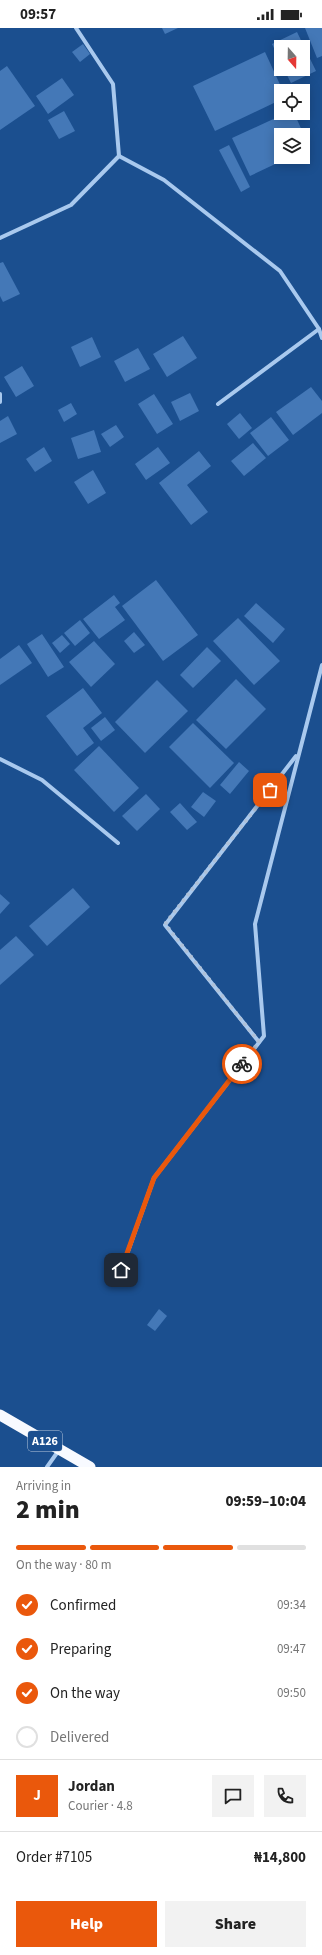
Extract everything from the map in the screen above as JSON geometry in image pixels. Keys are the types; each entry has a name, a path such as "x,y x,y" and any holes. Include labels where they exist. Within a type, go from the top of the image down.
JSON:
{"highway":[{"name":"A126","path":"0,1415 90,1467"}],"street":[{"path":"0,238 71,205 119,156 112,84 76,28"},
{"path":"119,156 164,180 280,272 319,329 322,338"},
{"path":"218,404 319,329"},
{"path":"0,394 0,402"},
{"path":"121,1270 154,1178 264,1036 255,924 322,665"},
{"path":"259,1042 165,924 298,754"},
{"path":"0,759 42,780 118,843"},
{"path":"47,1467 60,1449"}],"building":[{"path":"162,28 178,28 165,34"},
{"path":"305,28 322,28 322,56 317,58"},
{"path":"297,32 301,40 280,40"},
{"path":"83,44 90,54 80,62 72,52"},
{"path":"265,52 274,72 274,76 276,76 280,84 274,84 274,103 215,131 193,86"},
{"path":"310,59 316,71 310,74"},
{"path":"7,66 35,106 0,130 0,71"},
{"path":"288,76 306,76 291,83"},
{"path":"62,78 74,95 48,114 36,96"},
{"path":"64,111 75,131 59,139 48,120"},
{"path":"274,119 274,120 297,120 301,128 274,128 274,164 275,164 250,176 232,138"},
{"path":"229,145 250,187 241,192 219,150"},
{"path":"3,262 20,294 3,302 0,296 0,263"},
{"path":"183,336 197,358 167,377 153,354"},
{"path":"92,337 101,357 80,367 71,347"},
{"path":"138,348 150,369 125,382 114,361"},
{"path":"22,366 34,386 16,397 4,377"},
{"path":"311,387 322,401 322,413 293,435 276,412"},
{"path":"190,393 199,411 180,421 171,402"},
{"path":"154,394 173,424 157,434 138,404"},
{"path":"71,403 77,414 64,422 58,410"},
{"path":"240,413 252,428 239,439 227,424"},
{"path":"8,416 17,434 0,443 0,421"},
{"path":"271,417 289,440 268,456 250,433"},
{"path":"116,425 124,437 110,447 101,434"},
{"path":"94,430 101,452 78,459 71,438"},
{"path":"253,443 266,458 244,476 231,461"},
{"path":"44,447 52,461 35,472 26,459"},
{"path":"158,447 170,463 146,480 135,464"},
{"path":"199,451 211,466 187,485 208,512 191,525 159,483"},
{"path":"93,470 106,493 88,504 74,482"},
{"path":"156,580 198,635 163,661 122,606"},
{"path":"114,595 120,603 115,607 125,620 99,639 83,619"},
{"path":"256,603 285,629 273,643 244,616"},
{"path":"238,618 280,661 254,685 213,641"},
{"path":"80,620 90,633 75,646 64,633"},
{"path":"134,632 145,645 134,653 124,641"},
{"path":"42,634 64,667 48,677 27,644"},
{"path":"62,635 70,644 60,653 52,643"},
{"path":"94,641 115,664 91,687 69,662"},
{"path":"19,645 32,663 0,685 0,659"},
{"path":"207,647 221,661 193,688 180,675"},
{"path":"236,679 266,709 226,749 196,720"},
{"path":"157,680 188,711 145,753 115,722"},
{"path":"83,688 102,713 83,728 94,743 77,756 46,716"},
{"path":"105,717 115,730 101,741 91,728"},
{"path":"193,723 234,763 210,788 169,747"},
{"path":"99,746 139,788 114,812 74,770"},
{"path":"239,762 249,771 230,794 220,785"},
{"path":"203,792 216,801 204,817 191,807"},
{"path":"146,794 160,809 137,831 122,816"},
{"path":"180,803 197,822 187,830 170,812"},
{"path":"73,888 90,907 47,946 29,926"},
{"path":"0,894 10,903 0,914"},
{"path":"16,936 34,955 0,985 0,950"},
{"path":"159,1309 167,1316 155,1331 147,1325"}],"way so far":[{"path":"242,1064 259,1042 165,924 270,790"}],"route":[{"path":"121,1270 154,1178 242,1064"}]}
